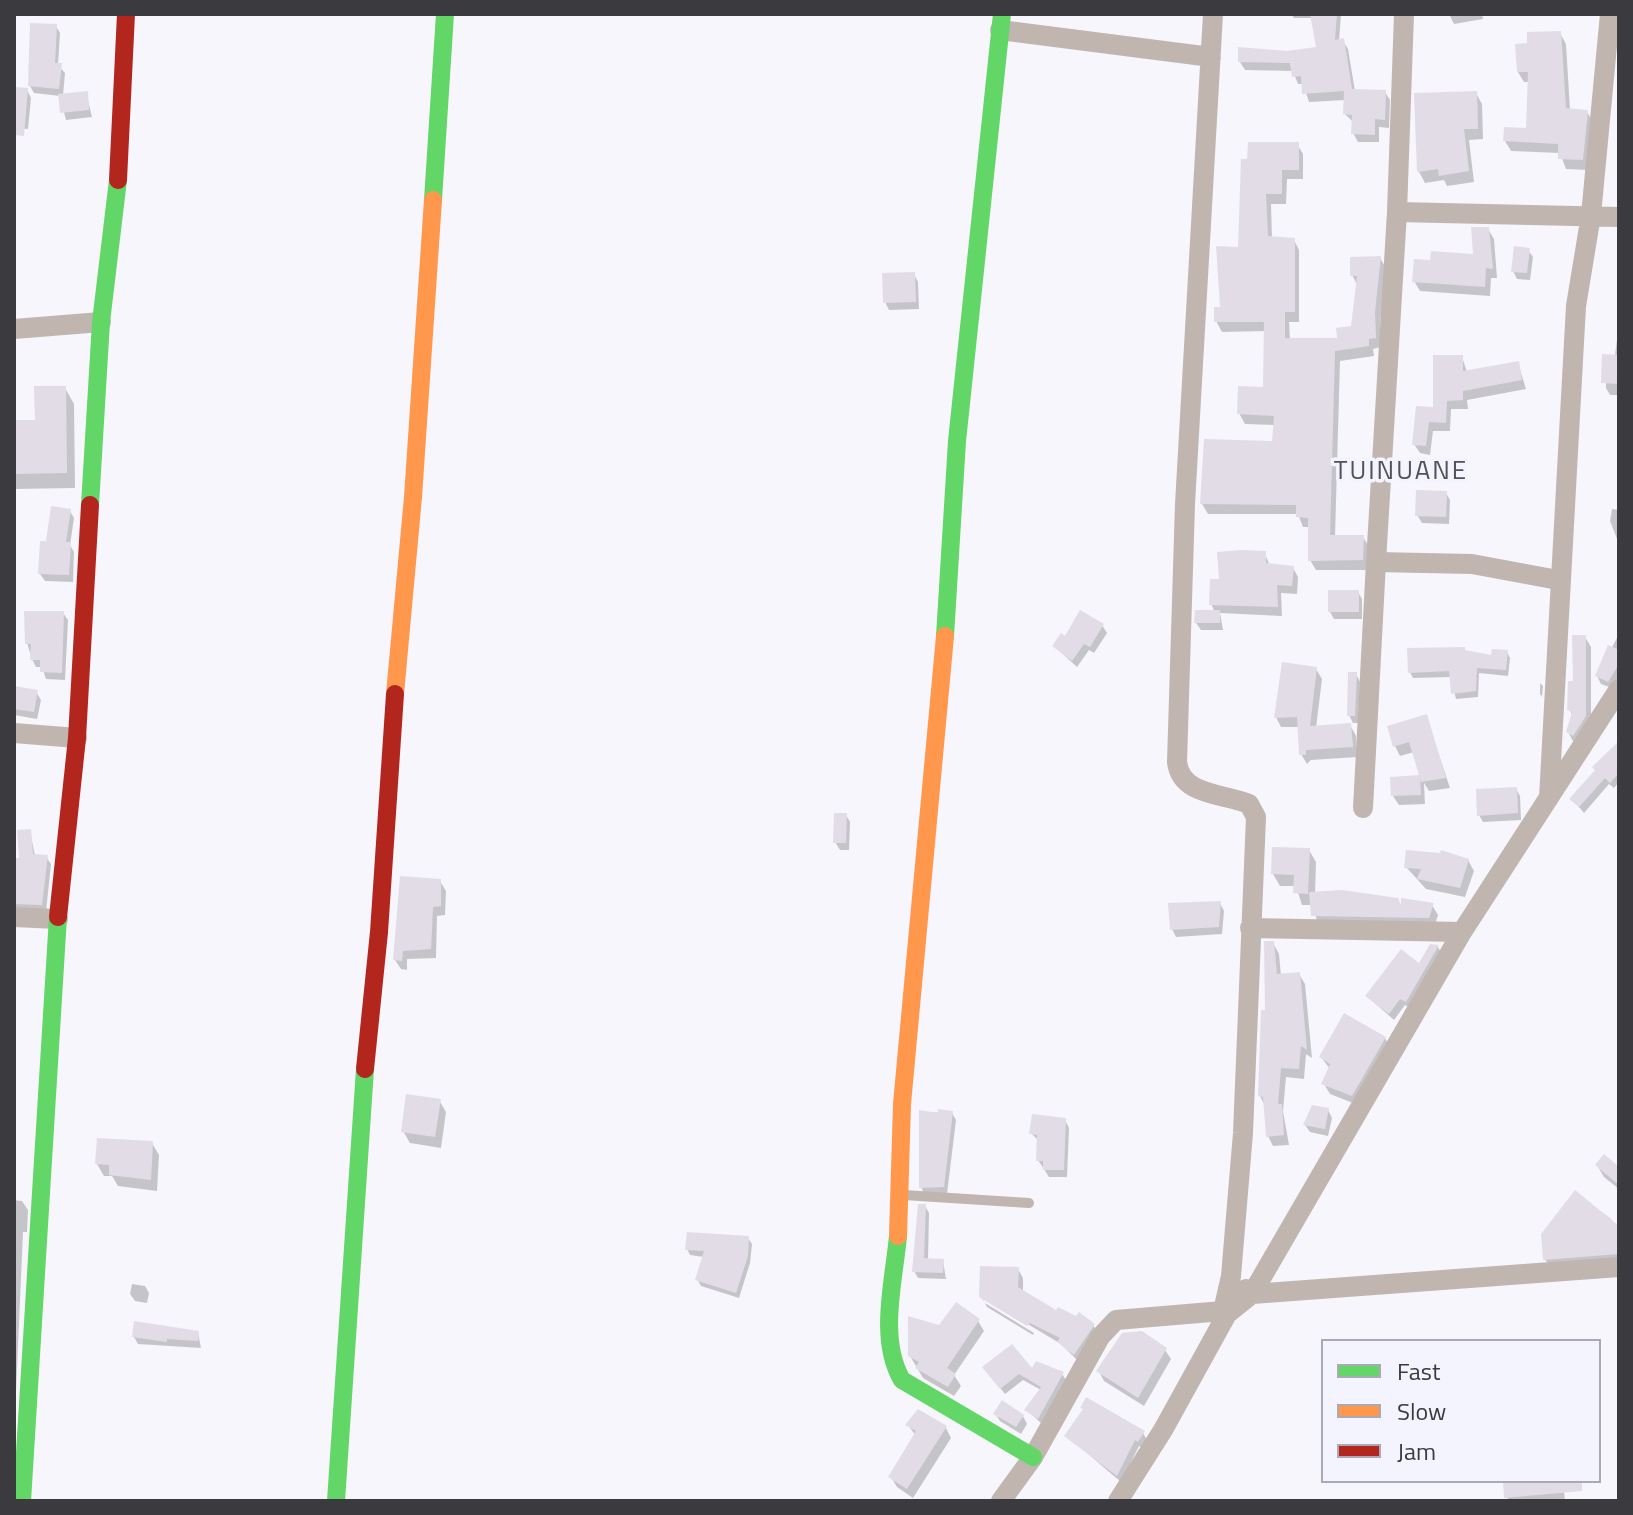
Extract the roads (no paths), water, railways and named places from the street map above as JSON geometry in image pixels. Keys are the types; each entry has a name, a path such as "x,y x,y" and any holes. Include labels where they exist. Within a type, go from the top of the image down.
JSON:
{"street":[{"path":"22,1501 58,919 77,738 101,322 122,150 126,14"},
{"path":"336,1501 360,1118 379,932 394,689 413,497 445,14"},
{"path":"1118,1501 1163,1430 1225,1313 1243,1133 1256,817 1249,804 1191,787 1182,780 1177,762 1185,504 1213,14"},
{"path":"1363,808 1397,212 1404,14"},
{"path":"1549,802 1558,580 1572,410 1576,306 1591,215 1610,14"},
{"path":"1033,1457 902,1380 895,1372 890,1330 902,1194 902,1104 948,605 957,441 1001,22 1211,57"},
{"path":"1397,212 1619,217"},
{"path":"14,329 101,322"},
{"path":"1376,562 1472,564 1558,580"},
{"path":"1001,1501 1033,1457 1100,1337 1116,1320 1225,1313 1252,1294 1462,932 1549,802 1619,689"},
{"path":"14,733 77,738"},
{"path":"14,917 58,919"},
{"path":"1250,928 1462,932"},
{"path":"1231,1276 1252,1294 1619,1267"}],"lane":[{"path":"902,1194 1029,1203"}],"district":[{"name":"TUINUANE","path":"1401,473"}]}
